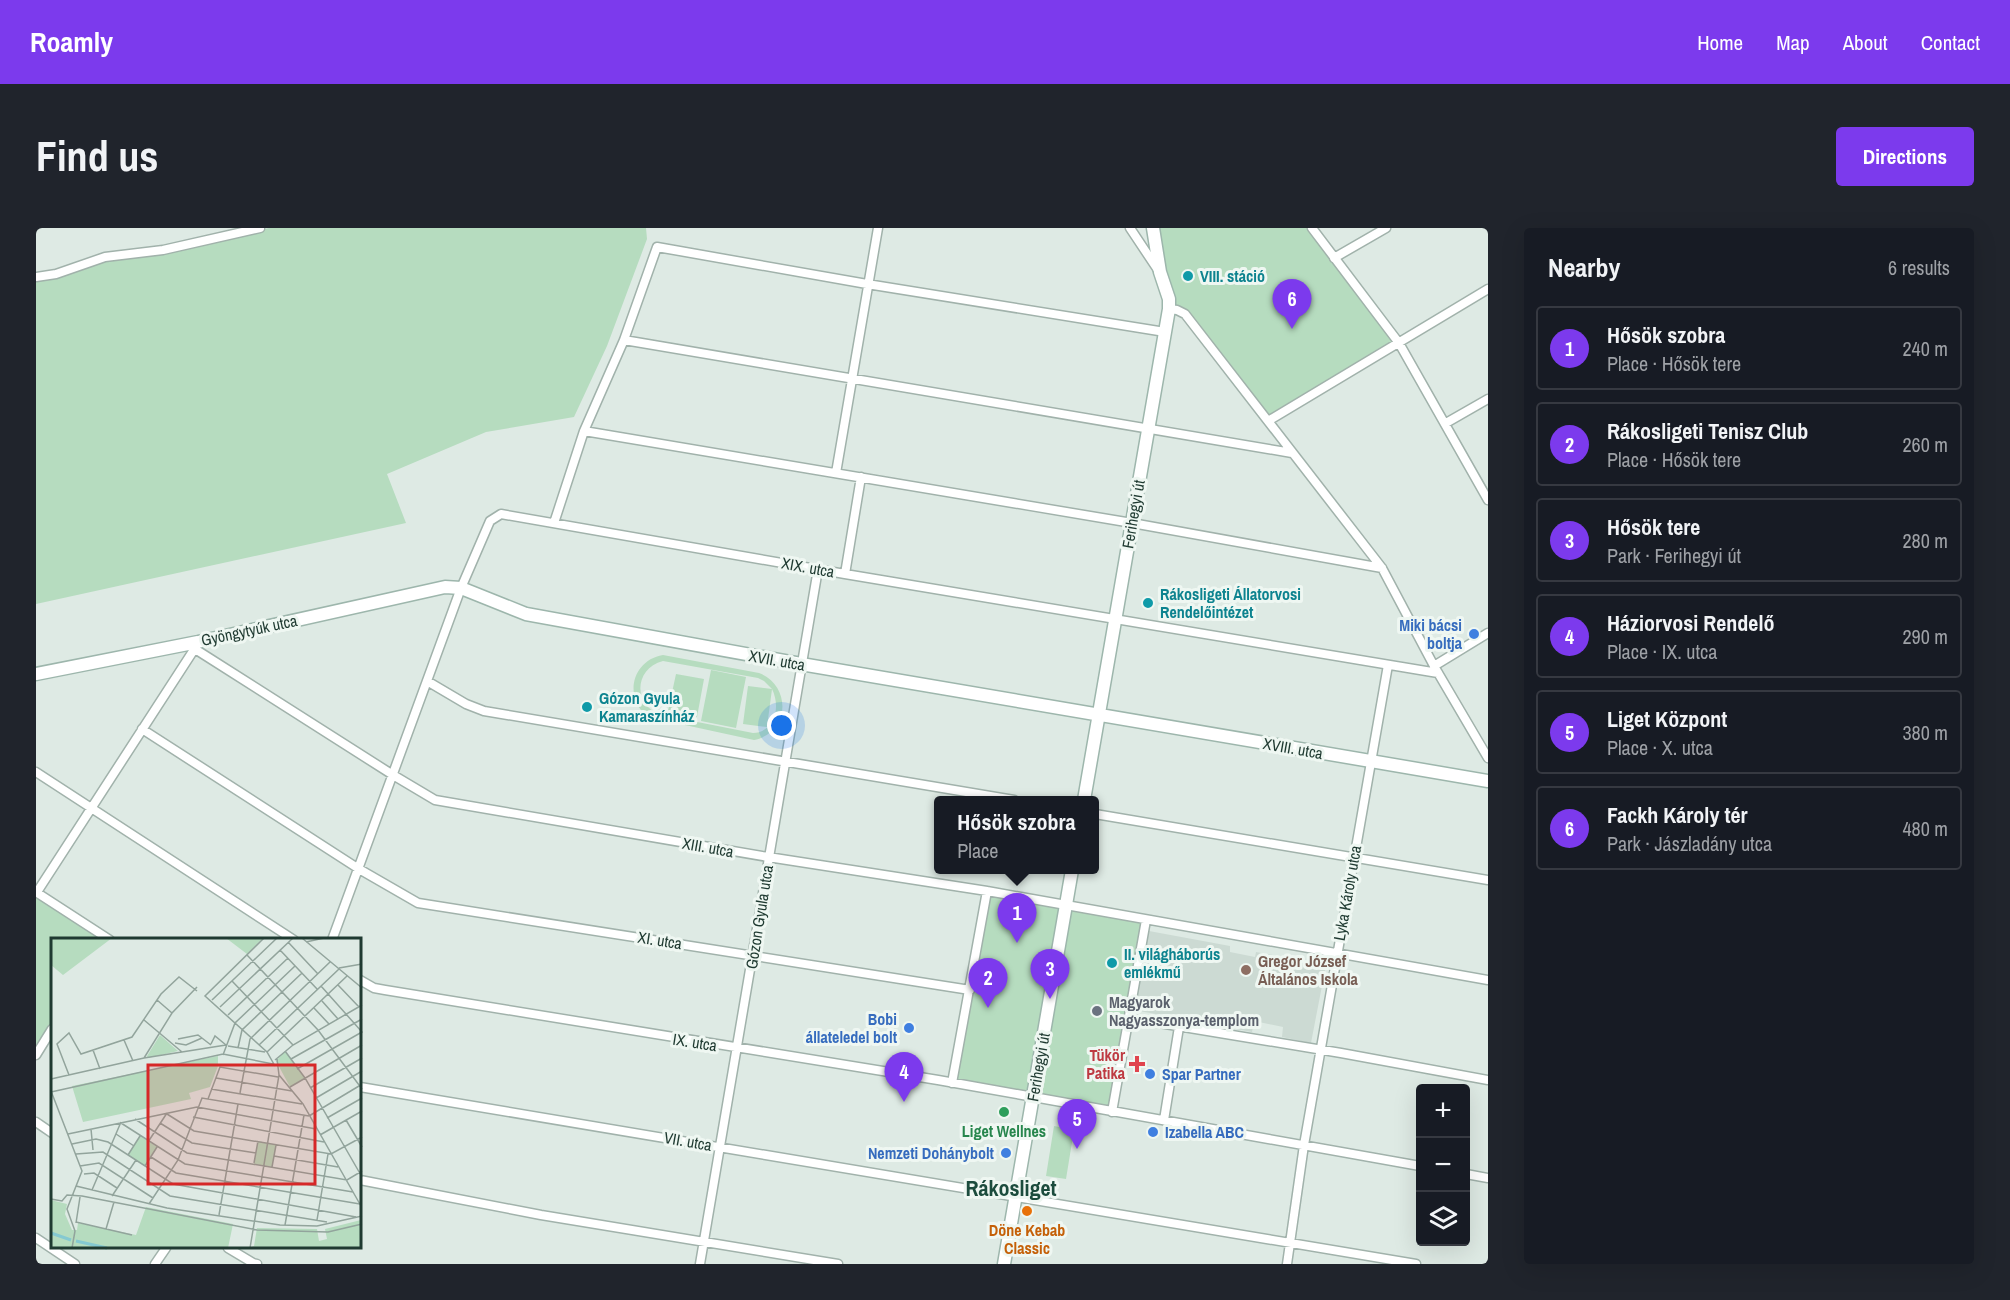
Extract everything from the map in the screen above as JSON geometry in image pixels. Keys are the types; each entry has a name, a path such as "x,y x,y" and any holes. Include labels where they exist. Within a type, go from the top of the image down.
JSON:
{"street":[{"path":"36,277 56,274 105,257 163,250 260,228"},
{"path":"836,473 878,228"},
{"path":"1130,228 1160,272"},
{"name":"Ferihegyi út","path":"1085,796 1169,309 1169,299 1160,272 1153,228"},
{"path":"1312,228 1399,343 1488,500"},
{"path":"1334,258 1386,228"},
{"path":"554,523 584,431 624,340 657,247 867,284 1165,332"},
{"path":"1268,421 1488,289"},
{"path":"1169,309 1185,314 1382,568 1436,669 1488,758"},
{"path":"624,340 1292,453"},
{"path":"1446,423 1488,399"},
{"path":"584,431 1132,523 1382,568"},
{"path":"845,574 861,477"},
{"name":"XIX. utca","path":"461,588 490,521 501,514 1388,665 1436,669"},
{"name":"Gózon Gyula utca","path":"700,1264 818,569"},
{"name":"Gyöngytyúk utca","path":"36,674 197,645 445,587 461,588"},
{"path":"333,938 461,588"},
{"name":"XVII. utca","path":"461,588 526,614 801,664 1098,714"},
{"path":"1436,669 1488,633"},
{"path":"107,938 36,892 197,645"},
{"name":"XIII. utca","path":"197,645 393,775 435,800 768,857 987,891 1488,980"},
{"name":"Lyka Károly utca","path":"1287,1264 1336,953 1388,665"},
{"path":"428,681 466,704 484,711 985,796"},
{"name":"XVIII. utca","path":"1098,714 1488,782"},
{"name":"XI. utca","path":"142,729 359,869 418,903 970,990"},
{"path":"36,772 291,938"},
{"path":"1099,815 1488,880"},
{"name":"Ferihegyi út","path":"1004,1264 1071,874"},
{"path":"952,1083 987,891"},
{"path":"1112,1112 1146,920"},
{"name":"IX. utca","path":"362,981 374,988 385,990 952,1083 1416,1165"},
{"path":"1129,1018 1488,1080"},
{"path":"1164,1120 1179,1027"},
{"path":"36,1055 51,1031"},
{"name":"VII. utca","path":"362,1087 1416,1264"},
{"path":"36,1122 51,1132"},
{"path":"1470,1175 1488,1178"},
{"path":"362,1180 704,1243 838,1264"},
{"path":"36,1238 51,1248"},
{"path":"52,1249 75,1264"},
{"path":"155,1264 165,1249"},
{"path":"230,1249 257,1264"}],"shaded area":[{"path":"1149,931 1230,946 1230,952 1255,957 1256,952 1326,965 1311,1043 1282,1037 1283,1027 1254,1021 1252,1032 1134,1010"}],"green space":[{"path":"269,228 646,228 647,239 607,346 574,417 486,432 387,474 406,523 36,604 36,276"},
{"path":"1153,228 1312,228 1399,343 1268,421 1185,314 1169,309"},
{"path":"663,655 759,673 770,679 777,688 781,698 780,719 775,728 766,736 754,740 648,717 635,700 634,681 644,664 652,658","holes":["663,661 758,678 772,689 776,711 771,723 761,732 753,733 662,715 652,711 646,704 640,688 646,672 653,665"]},
{"path":"711,670 746,677 736,728 701,721"},
{"path":"676,674 704,679 697,717 668,711"},
{"path":"748,686 772,689 767,727 743,724"},
{"path":"987,891 1146,920 1112,1112 952,1083"},
{"path":"36,892 107,938 51,938 51,1031 36,1055"},
{"path":"1054,1126 1074,1130 1066,1179 1046,1176"}],"place":[{"name":"VIII. stáció","path":"1188,276"},
{"name":"Fackh Károly tér","path":"1292,329"},
{"name":"Rákosligeti Állatorvosi Rendelőintézet","path":"1148,603"},
{"name":"Miki bácsi boltja","path":"1474,634"},
{"name":"Gózon Gyula Kamaraszínház","path":"587,707"},
{"name":"Hősök szobra","path":"1017,943"},
{"name":"II. világháborús emlékmű","path":"1112,963"},
{"name":"Gregor József Általános Iskola","path":"1246,970"},
{"name":"Hősök tere","path":"1050,999"},
{"name":"Rákosligeti Tenisz Club","path":"988,1008"},
{"name":"Magyarok Nagyasszonya-templom","path":"1097,1011"},
{"name":"Bobi állateledel bolt","path":"909,1028"},
{"name":"Tükör Patika","path":"1137,1064"},
{"name":"Spar Partner","path":"1150,1074"},
{"name":"Háziorvosi Rendelő","path":"904,1102"},
{"name":"Liget Wellnes","path":"1004,1112"},
{"name":"Izabella ABC","path":"1153,1132"},
{"name":"Liget Központ","path":"1077,1149"},
{"name":"Nemzeti Dohánybolt","path":"1006,1153"},
{"name":"Döne Kebab Classic","path":"1027,1211"}],"district":[{"name":"Rákosliget","path":"1011,1188"}]}
